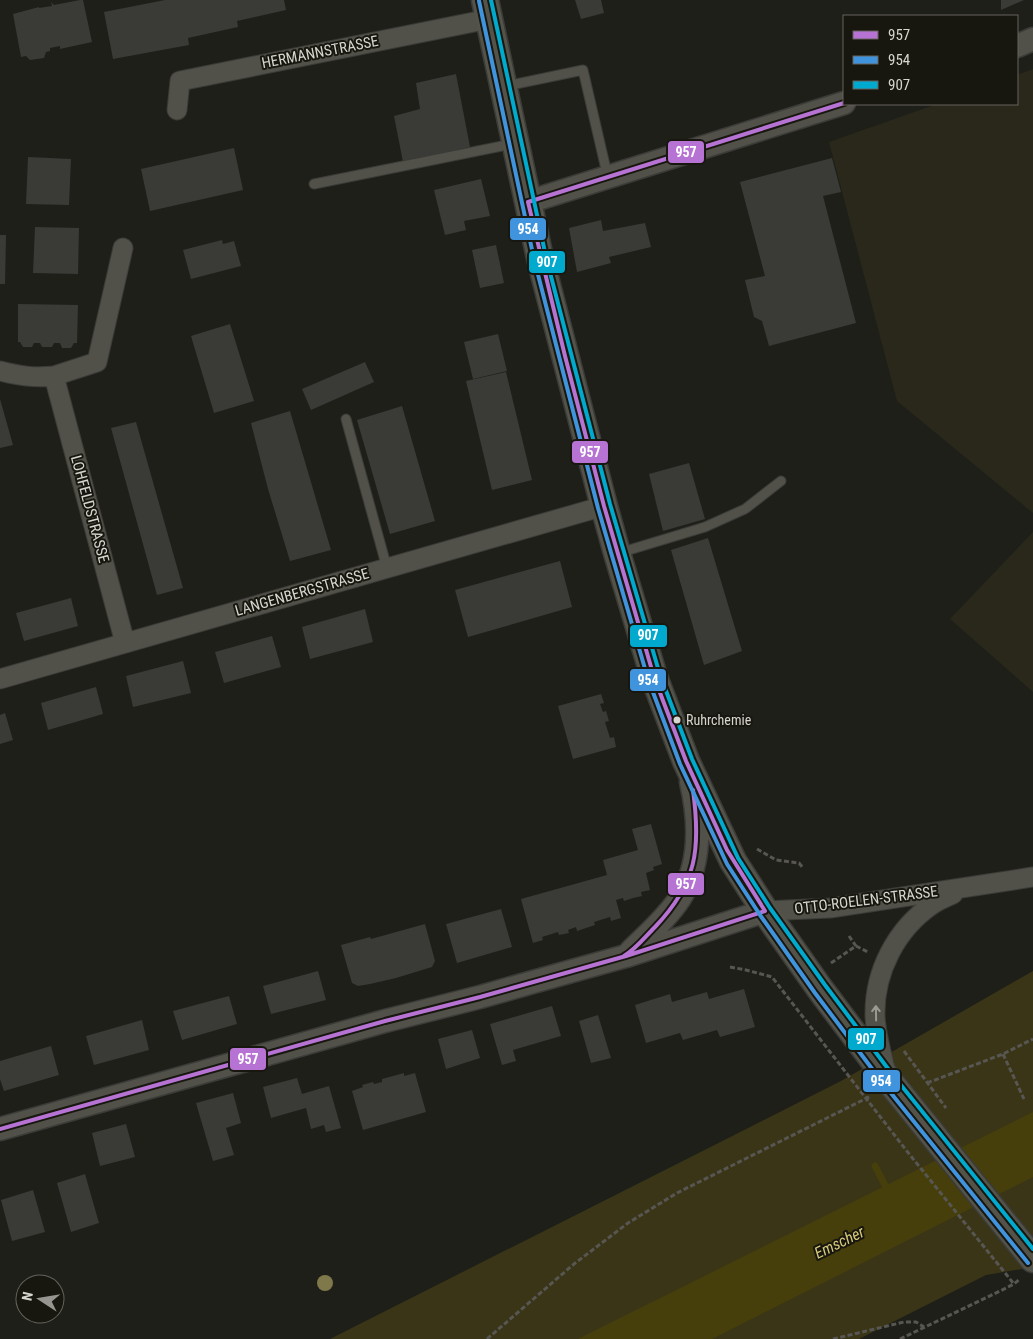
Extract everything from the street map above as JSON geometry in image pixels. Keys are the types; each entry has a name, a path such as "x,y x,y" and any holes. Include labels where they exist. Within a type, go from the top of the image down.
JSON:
{"main road":[{"path":"487,9 528,202 604,506 654,677 686,761 733,861 765,911 820,989 895,1087 1033,1259"}],"street":[{"name":"HERMANNSTRASSE","path":"177,110 180,80 487,9"},
{"path":"1018,46 1033,39"},
{"path":"528,202 843,103"},
{"path":"0,371 39,378 54,376 97,362 123,248"},
{"name":"LOHFELDSTRASSE","path":"54,376 125,643"},
{"name":"LANGENBERGSTRASSE","path":"0,679 604,506"},
{"path":"626,956 653,930 680,898 690,878 695,862 698,844 698,825 686,761"},
{"name":"OTTO-ROELEN-STRASSE","path":"765,911 830,908 1033,877"},
{"name":"OTTO-ROELEN-STRASSE","path":"895,1087 877,1033 875,1017 880,978 886,960 906,928 920,914 934,903 968,887"},
{"path":"0,1130 384,1021 480,997 626,956 765,911"}],"lane":[{"path":"503,86 583,70 608,178"},
{"path":"314,184 515,143"},
{"path":"346,419 387,568"},
{"path":"617,553 705,526 745,509 781,480"}],"path":[{"path":"757,849 776,860 799,863 803,868"},
{"path":"827,966 856,946 849,936"},
{"path":"730,967 772,977 906,1150 1014,1284 900,1339"},
{"path":"895,1087 927,1083 1003,1054 1033,1039"},
{"path":"902,1049 947,1110"},
{"path":"1003,1054 1024,1099"},
{"path":"487,1339 574,1264 628,1223 677,1193 861,1101"},
{"path":"833,1339 904,1322 916,1322 925,1327"}],"shaded area":[{"path":"1033,69 1033,513 897,401 829,142 934,105 1018,105 1018,75"},
{"path":"1033,532 1033,692 950,619"},
{"path":"1033,971 1033,1267 986,1275 859,1339 330,1339 841,1081"}],"water":[{"name":"Emscher","path":"1033,1112 1033,1177 712,1339 578,1339"}],"building":[{"path":"83,0 92,42 60,49 60,46 50,48 50,51 46,52 44,58 30,60 26,56 21,57 13,14 39,7 52,6 51,2 54,5"},
{"path":"165,0 284,0 286,10 237,21 238,27 188,38 189,45 113,59 104,12"},
{"path":"575,0 601,0 604,13 581,19"},
{"path":"1001,0 1024,0 1001,10"},
{"path":"456,74 470,147 403,162 394,116 420,109 416,83"},
{"path":"234,148 243,190 150,211 141,169"},
{"path":"28,157 71,159 69,205 26,204"},
{"path":"832,158 841,192 823,196 856,323 769,346 762,321 754,317 745,280 765,276 740,182"},
{"path":"481,179 490,216 464,221 466,230 445,235 434,190"},
{"path":"601,220 603,231 645,223 651,247 609,257 611,263 577,272 569,228"},
{"path":"35,227 79,228 78,274 33,273"},
{"path":"0,235 6,235 5,284 0,284"},
{"path":"222,240 223,244 234,241 241,266 191,279 183,250"},
{"path":"496,245 504,283 480,288 472,250"},
{"path":"18,304 78,305 77,343 74,343 71,348 62,348 60,343 54,343 52,347 42,347 40,343 34,343 32,347 23,347 18,342"},
{"path":"230,324 254,401 214,413 191,336"},
{"path":"498,334 507,371 473,379 464,342"},
{"path":"365,362 374,382 311,410 302,389"},
{"path":"506,372 532,480 492,490 466,381"},
{"path":"0,399 13,445 0,448"},
{"path":"402,406 435,521 390,534 357,420"},
{"path":"290,411 331,550 290,561 268,489 251,423"},
{"path":"136,422 183,588 157,595 111,428"},
{"path":"689,463 705,519 663,531 649,474"},
{"path":"708,538 742,651 704,665 671,550"},
{"path":"560,561 572,607 468,637 455,590"},
{"path":"71,598 78,626 24,641 16,613"},
{"path":"365,609 373,642 310,659 302,627"},
{"path":"272,636 281,667 224,683 215,652"},
{"path":"183,661 191,693 133,707 126,676"},
{"path":"96,687 103,714 48,730 41,703"},
{"path":"601,694 604,703 600,704 603,712 606,711 609,721 605,722 610,738 614,737 616,747 573,759 558,706"},
{"path":"5,713 13,740 0,744 0,715"},
{"path":"651,824 662,864 653,867 654,870 646,873 650,890 641,892 642,896 624,901 623,898 616,900 621,918 611,921 610,917 594,922 595,925 577,931 576,927 568,930 569,933 559,935 558,932 542,937 543,940 533,943 521,899 607,875 603,860 638,850 632,829"},
{"path":"501,909 512,947 457,963 446,924"},
{"path":"425,924 435,961 432,967 370,984 358,986 352,983 341,945"},
{"path":"318,971 326,1000 271,1014 263,986"},
{"path":"744,989 755,1027 720,1037 717,1030 683,1040 680,1033 646,1043 635,1005 670,994 672,1002 707,992 709,999"},
{"path":"229,996 237,1024 182,1040 173,1011"},
{"path":"552,1006 561,1036 513,1050 516,1061 502,1065 490,1024"},
{"path":"598,1015 611,1058 591,1063 579,1021"},
{"path":"142,1020 149,1050 94,1065 86,1036"},
{"path":"472,1030 480,1058 446,1069 438,1039"},
{"path":"51,1046 59,1075 4,1091 0,1079 0,1061"},
{"path":"404,1073 404,1076 415,1073 426,1112 363,1130 352,1091 363,1087 362,1085 382,1082 382,1079"},
{"path":"297,1078 302,1094 329,1086 341,1128 326,1132 324,1125 311,1129 306,1108 271,1118 263,1087"},
{"path":"233,1093 241,1123 226,1128 234,1155 213,1161 196,1103"},
{"path":"126,1124 135,1157 100,1166 92,1133"},
{"path":"85,1174 99,1223 71,1232 57,1183"},
{"path":"33,1190 45,1232 12,1241 1,1200"}],"waterway":[{"path":"875,1166 889,1193"}],"transit line":[{"name":"907","path":"491,0 546,257 610,504 660,675 692,759 738,858 770,908 892,1074 1033,1249"},
{"name":"954","path":"479,1 534,259 598,508 648,679 680,764 727,864 760,915 815,993 882,1082 1028,1263"},
{"name":"957","path":"528,202 843,103"},
{"name":"957","path":"0,1129 385,1021 480,997 626,956 765,911 727,850 686,761 654,677 604,506 528,202"},
{"name":"957","path":"624,956 640,943 669,911 688,880 696,848 693,790"}],"place":[{"name":"Ruhrchemie","path":"677,720"}]}
